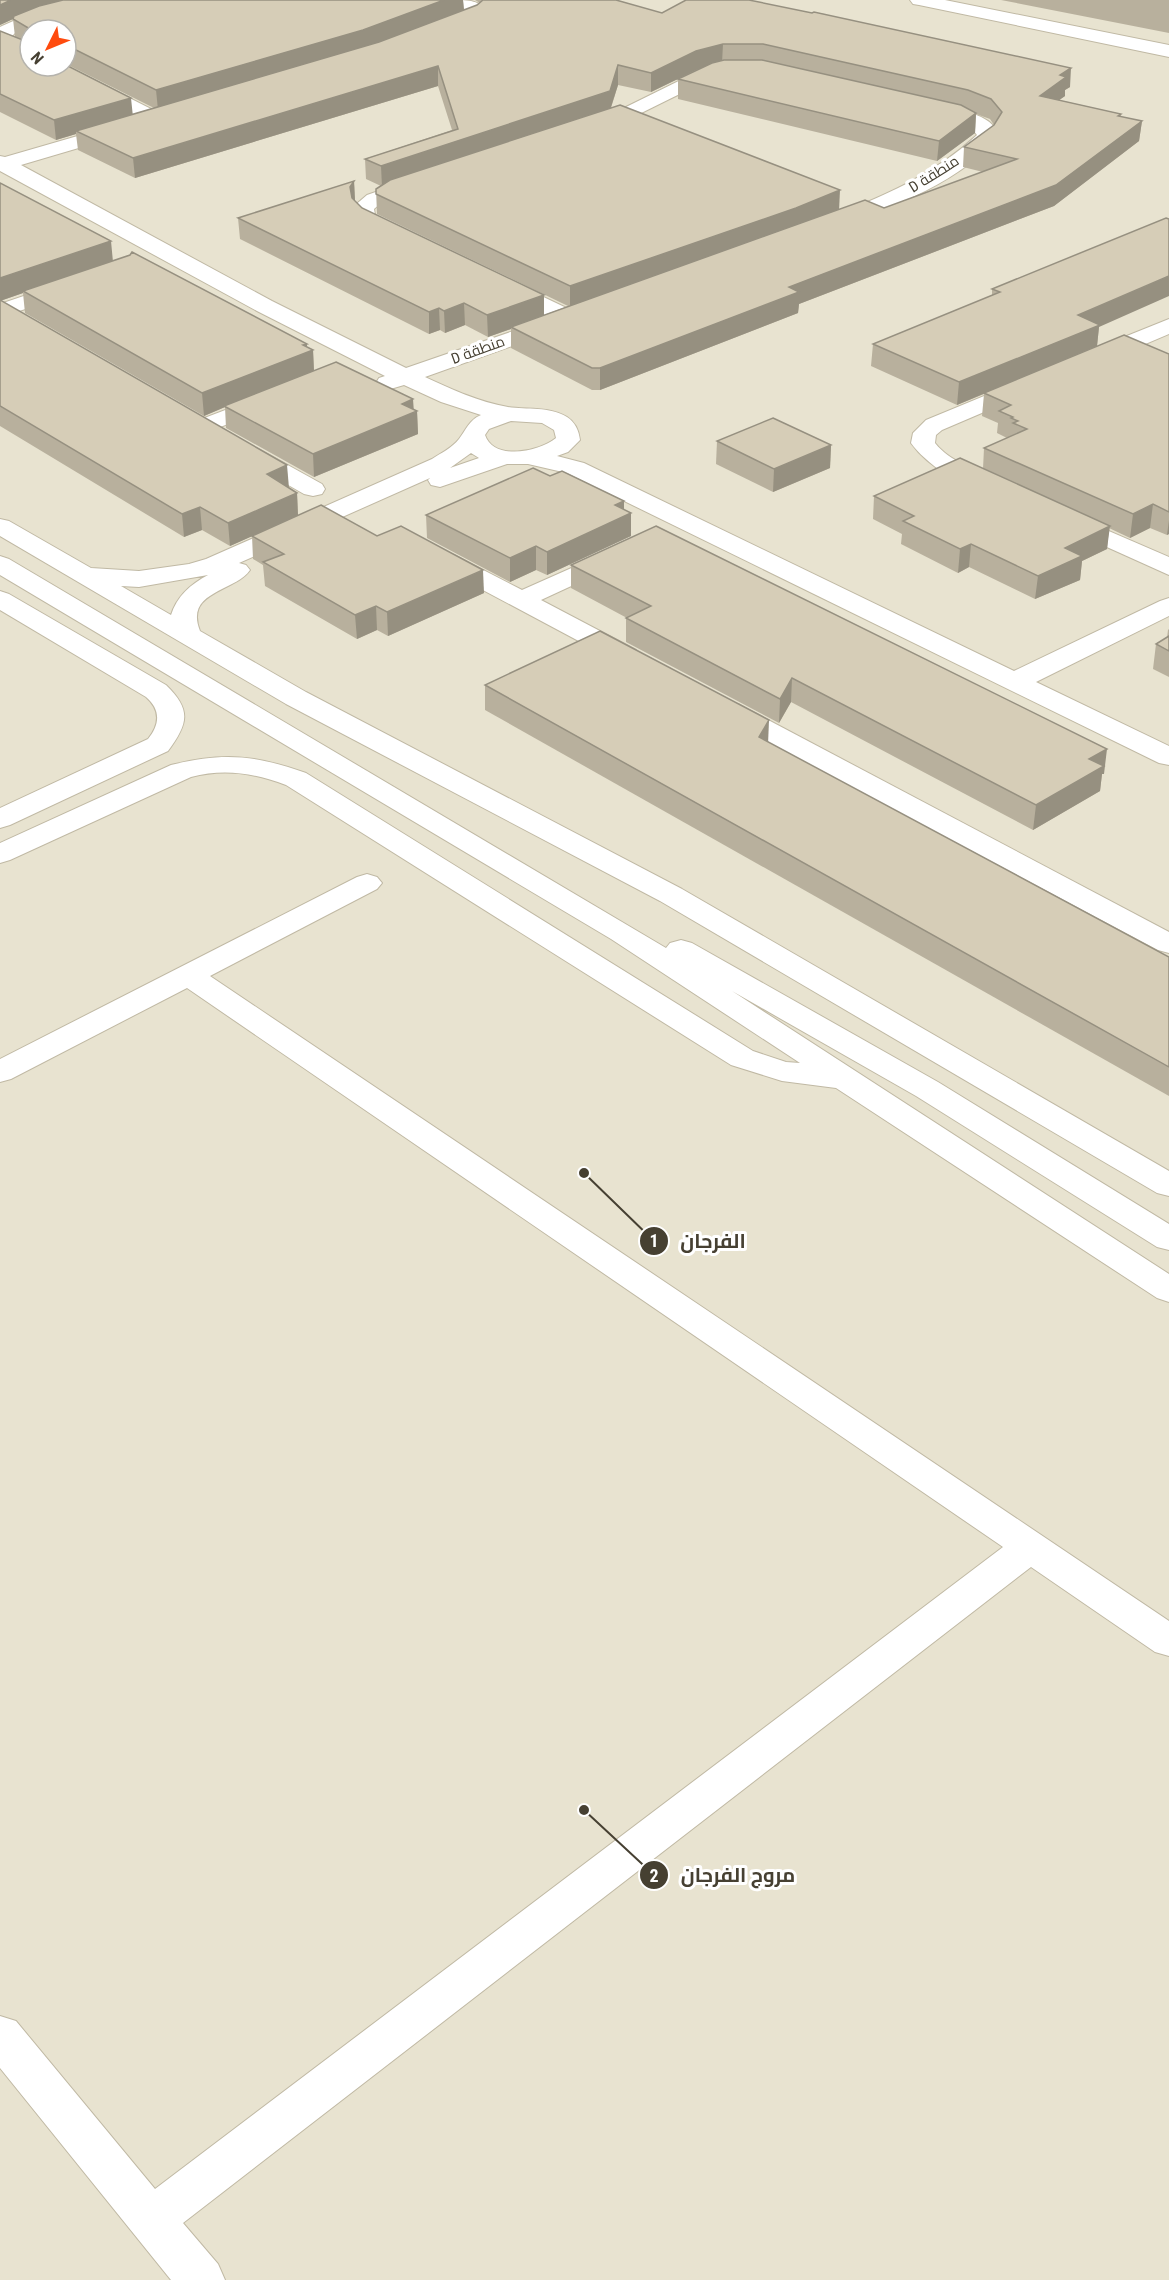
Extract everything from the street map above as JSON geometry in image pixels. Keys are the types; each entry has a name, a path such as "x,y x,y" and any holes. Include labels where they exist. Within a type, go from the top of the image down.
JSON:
{"street":[{"path":"38,18 104,0"},
{"path":"424,38 471,18 477,13 476,8 463,0"},
{"path":"919,0 1169,51"},
{"path":"18,24 5,30 2,38 18,49"},
{"path":"574,131 631,112 704,76 722,71 743,70"},
{"path":"76,78 156,119"},
{"name":"D منطقة","path":"814,231 903,194 961,158 988,133 983,125 976,121 909,105"},
{"path":"1,167 178,113"},
{"path":"1,167 348,369 397,380 466,404 510,414 527,414 555,420 565,426 569,433 568,440 555,452 518,457 457,472 216,580 198,592 187,606 184,622 189,637"},
{"path":"1,167 275,312 397,380 458,417 474,435 483,450 575,468 686,523 1024,677 1169,737"},
{"path":"413,243 371,223 365,218 363,207 374,199 439,177"},
{"path":"486,278 569,318"},
{"path":"1,310 90,280"},
{"path":"1,310 32,328"},
{"name":"D منطقة","path":"397,380 591,310"},
{"path":"1076,365 1167,329"},
{"path":"1007,493 942,463 929,454 923,443 925,433 934,424 1043,379"},
{"path":"288,393 192,421 313,489"},
{"path":"80,575 139,579 170,576 215,564 440,464 454,456 488,420 510,414"},
{"path":"568,440 589,460 1024,677 1169,757"},
{"path":"1050,513 1169,567"},
{"path":"521,600 686,523"},
{"path":"0,526 80,575 296,699 671,895 1169,1185"},
{"path":"418,546 648,668"},
{"path":"0,564 622,933 1169,1290"},
{"path":"0,599 156,691 165,699 170,708 172,720 168,732 158,745 0,819"},
{"path":"1024,677 1169,606"},
{"path":"701,696 1169,944"},
{"path":"0,854 193,768 228,763 264,766 296,778 742,1058 782,1071 844,1078"},
{"path":"31,804 64,825"},
{"path":"0,1072 367,883"},
{"path":"622,933 669,944 709,963 927,1089 1169,1239"},
{"path":"188,975 1169,1641"},
{"path":"152,2219 1030,1547"},
{"path":"0,2035 201,2280"}],"shaded area":[{"path":"0,0 1169,0 1169,2280 0,2280"}],"building":[{"path":"0,0 11,0 0,5"},
{"path":"63,0 444,0 363,30 156,90 78,51 78,18 18,18 18,22 13,19 14,16"},
{"path":"483,0 616,0 662,13 686,0 749,0 1071,68 1060,75 1066,77 1040,96 1142,121 1056,185 789,287 799,292 600,368 592,368 511,327 865,200 884,208 1017,159 964,147 994,125 1002,112 991,99 968,90 763,44 723,44 696,51 651,73 618,65 610,91 381,166 365,159 458,129 438,66 133,158 76,131 379,42 477,5"},
{"path":"0,31 18,38 18,78 78,78 78,71 131,98 54,120 0,94"},
{"path":"724,60 762,60 961,105 976,113 939,141 678,79 712,63"},
{"path":"620,105 840,190 796,208 570,286 376,194 376,189 390,180"},
{"path":"354,181 350,187 352,198 362,208 544,295 487,315 464,303 444,311 439,308 429,312 238,218"},
{"path":"0,183 111,241 0,278"},
{"path":"1166,218 1169,219 1169,276 1078,315 1100,325 959,382 873,344 1000,292 992,289"},
{"path":"132,252 307,344 303,345 313,350 202,393 23,291 130,255"},
{"path":"0,300 287,465 267,474 297,493 228,523 200,507 182,514 0,406"},
{"path":"1124,335 1169,354 1169,512 1153,504 1133,514 984,448 1027,429 1013,423 1018,421 1011,418 1013,417 999,411 1011,405 984,393"},
{"path":"336,362 413,399 402,404 417,411 313,454 224,406"},
{"path":"773,418 831,445 774,469 717,441"},
{"path":"960,458 1110,526 1065,548 1082,556 1038,576 971,544 960,549 903,521 914,516 874,496"},
{"path":"533,468 550,476 562,471 624,501 615,505 631,513 547,552 536,546 510,558 426,515"},
{"path":"321,505 377,536 401,526 483,570 387,612 376,606 355,615 263,562 284,554 252,536"},
{"path":"656,526 1107,749 1089,759 1104,766 1036,805 792,678 780,699 626,618 651,606 571,565"},
{"path":"600,631 769,720 759,737 1169,957 1169,1067 485,685"},
{"path":"1169,636 1169,651 1156,644"}],"place":[{"name":"الفرجان","path":"584,1173"},
{"name":"مروج الفرجان","path":"584,1810"}]}
